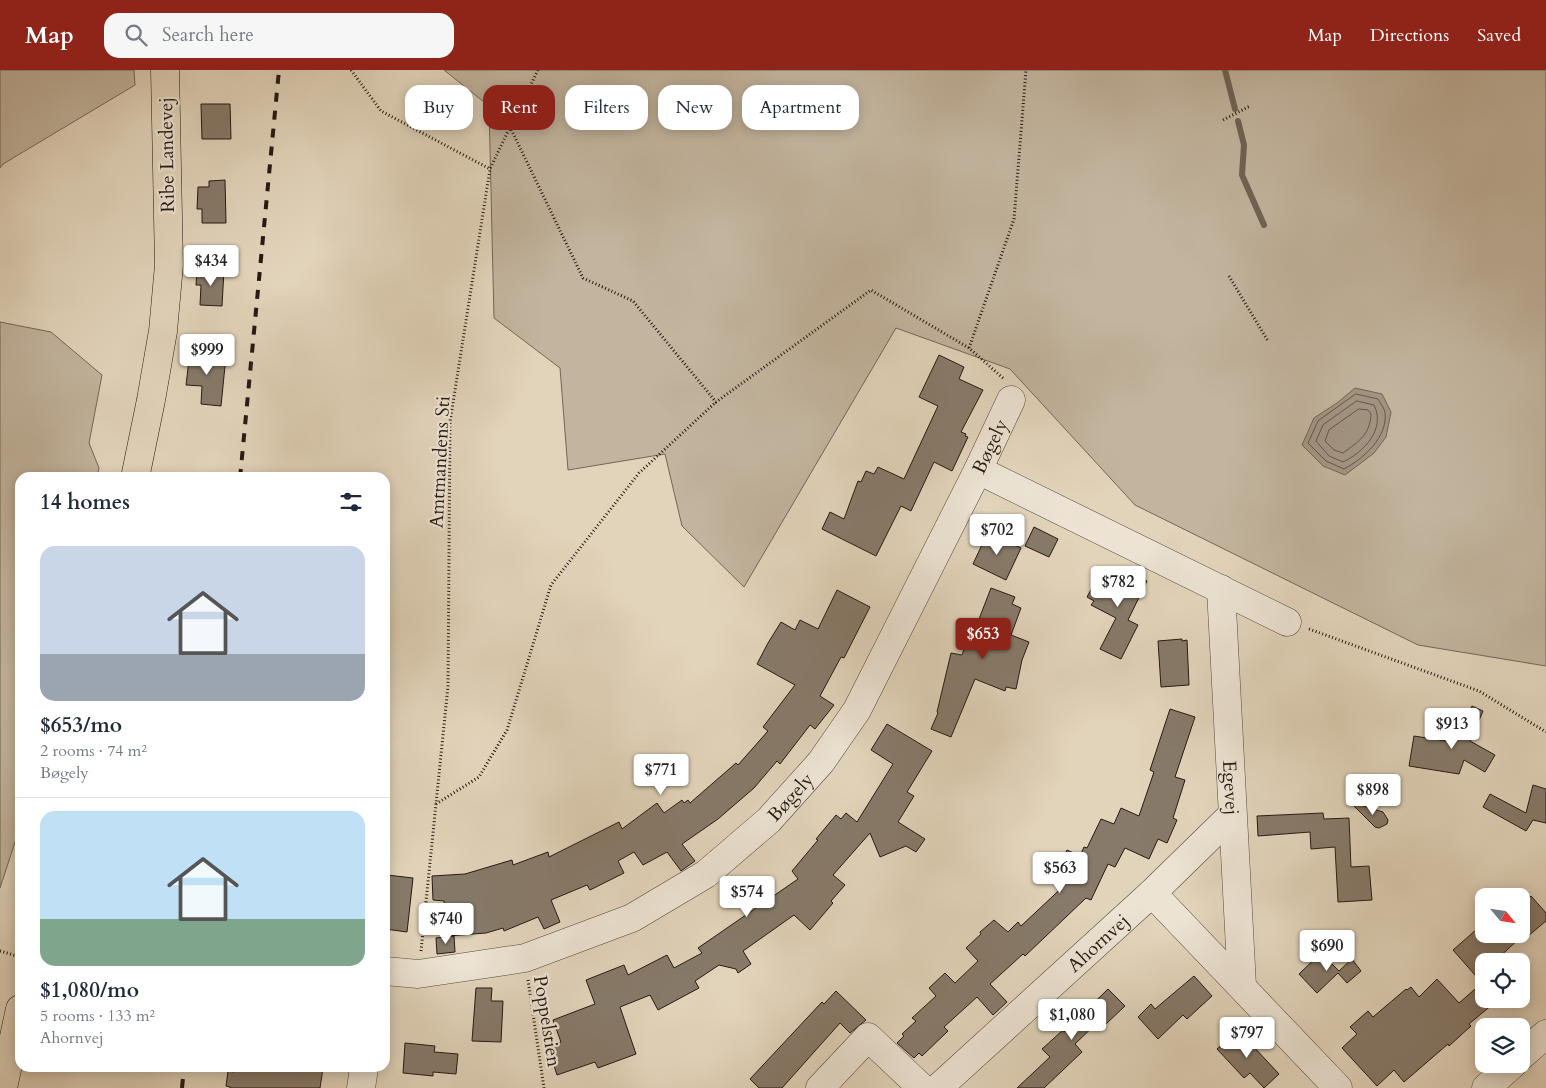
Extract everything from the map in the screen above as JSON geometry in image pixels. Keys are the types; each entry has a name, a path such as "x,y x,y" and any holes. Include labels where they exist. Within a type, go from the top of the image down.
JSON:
{"main road":[{"name":"Ribe Landevej","path":"135,472 151,400 163,331 169,265 165,70"},
{"path":"3,1088 15,1032"}],"street":[{"name":"Bøgely","path":"390,971 418,974 524,958 632,918 706,874 769,820 821,762 857,710 978,470 1011,400"},
{"path":"978,470 1287,622"},
{"name":"Egevej","path":"1221,588 1242,986"},
{"name":"Ahornvej","path":"938,1088 1152,892 1232,815"},
{"path":"1152,892 1338,1088"},
{"path":"1530,1048 1546,1034"},
{"path":"820,1088 868,1037 922,1088"},
{"path":"361,1088 363,1072"},
{"path":"1486,1088 1503,1073"}],"path":[{"path":"351,70 381,111 490,169"},
{"name":"Amtmandens Sti","path":"531,85 538,70"},
{"path":"969,348 1014,219 1026,70"},
{"path":"1223,120 1250,106"},
{"name":"Amtmandens Sti","path":"418,974 448,686 450,422 490,169 509,130"},
{"path":"511,130 583,278 633,301 716,402"},
{"path":"1229,276 1268,341"},
{"path":"436,804 479,777 507,730 551,585 639,473 716,402 871,290 969,348 1006,381 1011,400"},
{"path":"1287,622 1479,691 1546,732"},
{"path":"0,951 15,956"},
{"name":"Poppelstien","path":"524,958 544,1088"}],"shaded area":[{"path":"0,70 134,70 135,85 3,164 0,168"},
{"path":"444,70 1546,70 1546,666 1418,645 1135,505 1010,369 896,328 744,587 682,526 665,454 568,470 560,368 494,318 490,130 555,130 555,85 483,85 483,101 473,93 473,85 463,85"},
{"path":"0,322 51,332 102,375 89,443 99,468 98,472 15,472 15,842 0,888"}],"water":[{"path":"1355,388 1382,394 1391,412 1386,437 1374,453 1345,475 1323,466 1302,445 1314,418"}],"building":[{"path":"201,104 230,104 231,139 202,139"},
{"path":"225,180 226,223 202,223 202,209 197,209 198,187 209,187 209,181"},
{"path":"197,269 224,270 222,306 200,305 201,285 196,285"},
{"path":"190,352 226,356 221,406 201,404 202,386 186,385"},
{"path":"939,355 964,367 959,379 983,390 961,432 968,437 952,471 934,462 911,511 901,506 876,556 822,529 830,512 844,519 858,481 861,482 866,471 874,474 878,467 904,479 938,406 919,397"},
{"path":"1034,527 1058,539 1049,557 1025,546"},
{"path":"988,532 1021,548 1006,580 973,564"},
{"path":"1101,571 1123,582 1129,572 1147,581 1128,620 1138,625 1121,659 1100,649 1116,618 1091,605 1094,601 1087,597"},
{"path":"991,588 1015,597 1012,604 1021,608 1011,635 1029,642 1022,660 1016,689 1006,687 1005,691 975,679 951,737 931,729 938,713 951,653 962,655 966,644 969,645"},
{"path":"837,590 870,607 844,658 841,657 820,696 834,705 815,729 810,725 780,764 777,761 754,788 718,819 682,844 695,861 681,871 667,852 643,865 634,852 618,861 624,873 590,890 587,885 551,900 560,922 544,929 538,917 504,931 503,928 486,933 447,936 444,901 433,900 432,876 465,874 512,860 513,865 548,852 549,857 619,822 622,829 657,803 664,813 682,800 684,803 688,800 690,803 736,763 738,765 768,731 763,727 795,685 757,664 768,643 781,622 795,630 800,620 818,629"},
{"path":"1182,639 1182,641 1187,640 1189,685 1161,687 1158,641"},
{"path":"1472,706 1483,711 1470,741 1495,755 1485,772 1464,760 1459,774 1409,766 1414,736 1453,742"},
{"path":"1170,709 1195,717 1175,777 1185,780 1173,818 1177,820 1167,843 1158,839 1149,859 1125,848 1115,867 1108,864 1091,900 1086,898 1025,956 1023,954 990,984 1007,1002 993,1015 977,997 944,1027 948,1031 922,1056 919,1053 914,1058 897,1043 904,1036 902,1034 916,1021 912,1018 936,996 929,988 945,973 955,983 978,961 966,948 981,934 980,932 994,920 1008,932 1018,922 1021,926 1069,881 1057,875 1067,850 1080,856 1084,847 1087,848 1101,819 1114,824 1121,808 1139,816 1154,772 1150,770"},
{"path":"887,724 932,751 907,792 914,796 898,822 925,839 916,852 906,846 880,857 870,833 833,875 845,885 831,901 833,903 810,930 794,915 743,951 751,964 738,973 736,969 719,965 695,981 699,988 658,1010 650,995 620,1007 636,1054 598,1068 595,1062 557,1075 548,1047 561,1042 553,1020 595,1004 586,980 624,965 628,975 667,955 674,968 702,953 698,948 798,879 792,871 836,815 841,819 846,813 857,822 893,764 871,750"},
{"path":"1533,785 1546,789 1546,823 1533,820 1526,831 1483,807 1490,794 1526,813"},
{"path":"1350,802 1383,812 1388,820 1387,824 1379,828 1375,827"},
{"path":"1323,813 1324,819 1349,818 1351,867 1369,866 1372,900 1338,902 1335,847 1311,849 1310,832 1258,836 1257,816"},
{"path":"390,875 413,878 407,932 390,930"},
{"path":"1530,897 1546,913 1546,921 1530,934"},
{"path":"1475,931 1475,943 1514,943 1504,953 1475,953 1475,975 1453,950"},
{"path":"454,936 455,952 437,954 436,938"},
{"path":"1321,953 1339,971 1352,959 1361,971 1347,983 1338,973 1317,993 1299,974"},
{"path":"1194,976 1212,996 1187,1019 1183,1015 1158,1039 1138,1017 1151,1004 1155,1009"},
{"path":"1437,979 1459,1003 1475,989 1475,1008 1488,1008 1475,1018 1469,1024 1471,1026 1449,1046 1448,1044 1404,1082 1394,1070 1377,1086 1342,1048 1357,1034 1350,1027 1368,1011 1373,1017 1406,989 1411,987 1419,997"},
{"path":"476,988 492,988 491,1001 503,1001 501,1042 472,1041"},
{"path":"1108,989 1125,1006 1105,1025 1100,1020 1075,1044 1082,1052 1044,1088 1017,1088 1050,1057 1042,1049 1063,1030 1064,1032"},
{"path":"836,991 866,1020 850,1033 840,1023 782,1088 759,1088 750,1079 822,1002 824,1004"},
{"path":"1238,1030 1279,1074 1264,1088 1250,1073 1244,1078 1217,1049"},
{"path":"405,1043 435,1046 434,1052 458,1054 456,1074 433,1072 433,1076 403,1073"},
{"path":"228,1072 322,1072 320,1088 230,1088 226,1086"}],"waterway":[{"path":"1225,70 1235,109"},
{"path":"1238,121 1244,145 1242,175 1264,225"}],"railway":[{"path":"241,472 279,70"},
{"path":"182,1088 184,1072"}]}
